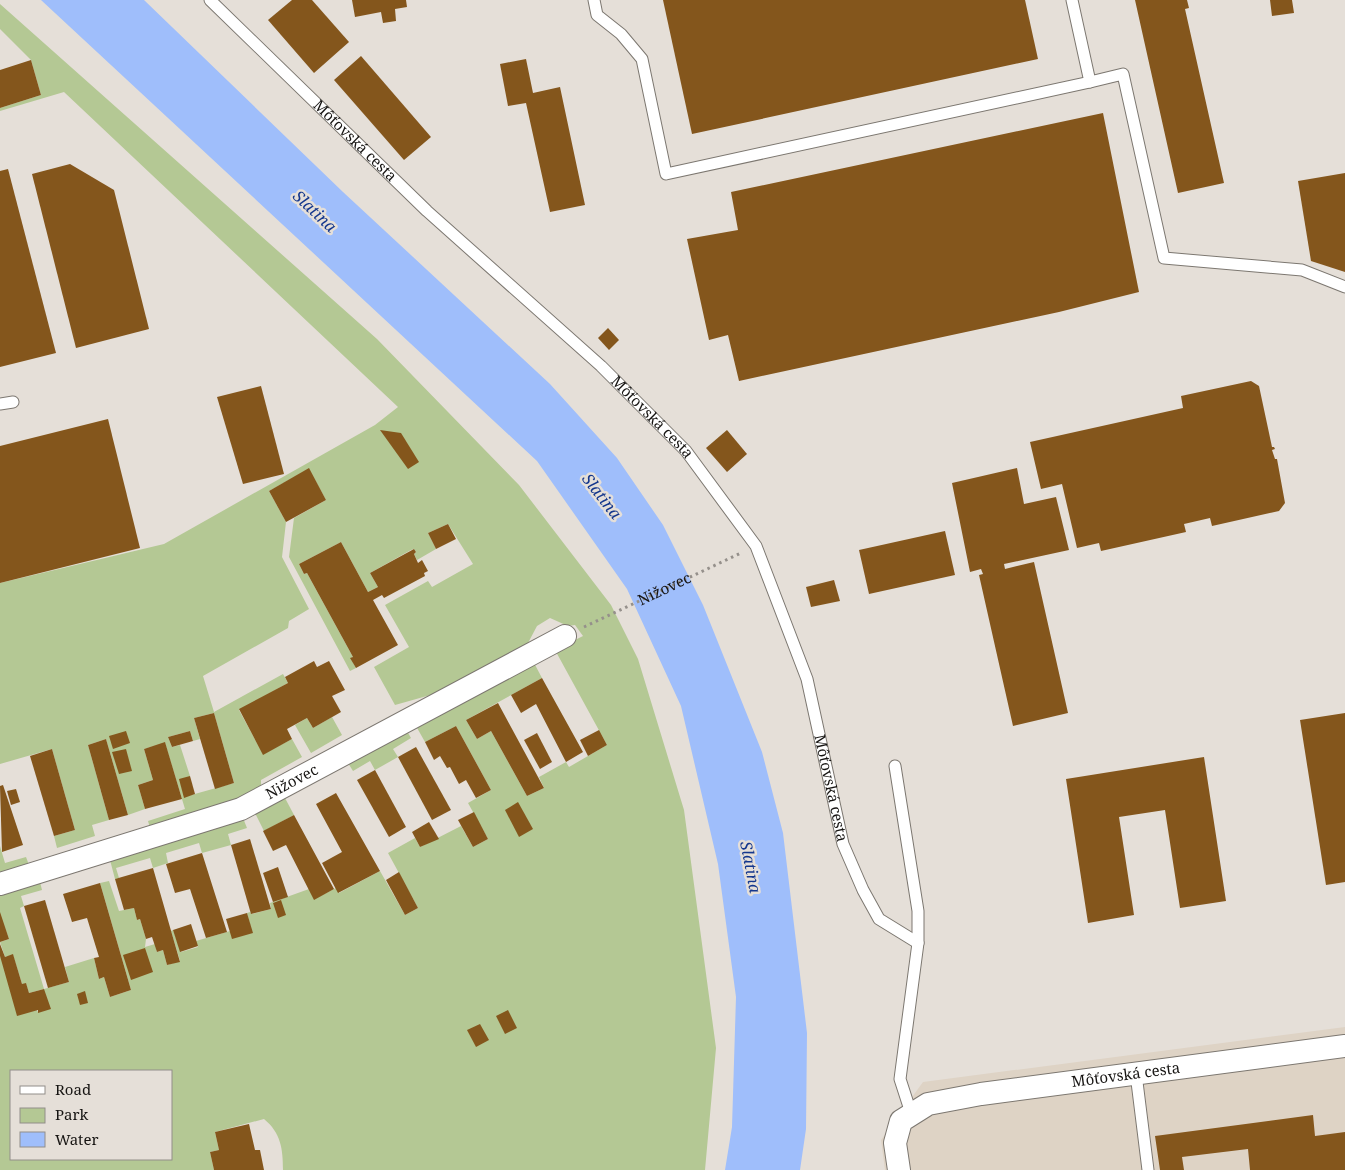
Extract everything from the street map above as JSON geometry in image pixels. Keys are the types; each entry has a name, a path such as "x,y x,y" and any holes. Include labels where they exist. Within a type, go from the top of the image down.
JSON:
{"street":[{"name":"Nižovec","path":"0,884 241,809 565,636"},
{"name":"Môťovská cesta","path":"911,1113 928,1104 972,1096 1345,1046"},
{"path":"898,1170 895,1143 901,1121 911,1113"}],"lane":[{"name":"Môťovská cesta","path":"210,0 427,211 601,366 680,444 756,546 807,679 843,844 879,919 918,942"},
{"path":"594,0 597,15 621,34 642,59 666,174 1123,74 1164,258 1302,270 1345,287"},
{"path":"1072,0 1090,82"},
{"path":"0,404 14,402"},
{"path":"895,766 916,893 918,942 900,1079 911,1113"},
{"path":"1136,1074 1148,1170"}],"path":[{"name":"Nižovec","path":"565,636 616,610 756,546"}],"shaded area":[{"path":"1345,1027 1345,1170 885,1170 881,1140 923,1082"}],"green space":[{"path":"0,4 377,339 519,485 611,605 638,659 684,810 716,1048 705,1170 283,1170 280,1142 270,1124 264,1119 215,1132 219,1150 210,1152 214,1170 0,1170 0,956 38,1012 44,989 69,982 65,967 94,958 99,979 104,977 110,997 131,990 100,883 109,881 119,911 134,908 137,920 140,919 146,939 145,947 155,944 157,952 163,950 167,965 180,961 171,931 173,930 181,952 198,947 196,941 230,931 252,933 247,913 250,912 252,914 271,909 270,903 309,889 314,899 336,888 339,893 380,871 405,915 418,908 388,853 415,838 420,847 461,826 473,847 488,839 468,803 491,790 456,726 425,742 416,726 533,661 542,678 466,720 477,739 491,731 527,796 544,788 539,777 566,762 569,767 607,745 555,650 583,636 575,625 568,626 550,618 537,626 528,643 434,694 395,705 374,667 409,647 385,605 428,581 432,587 473,564 448,524 428,533 436,549 417,560 414,554 416,552 414,549 411,550 370,573 378,587 368,592 341,542 299,564 304,574 307,573 353,657 351,659 356,668 350,671 289,557 294,518 326,500 309,469 269,491 286,522 282,557 309,609 289,621 288,628 203,676 214,712 283,674 288,683 239,710 263,754 292,739 302,757 261,780 261,789 239,800 150,828 148,821 185,809 165,743 144,749 153,780 138,785 145,809 128,815 106,739 88,745 109,820 92,825 95,836 57,848 54,836 75,830 52,749 0,764 0,583 164,544 375,425 398,407 64,92 0,111 0,108 41,95 31,60 0,29","holes":["214,713 234,783 184,797 190,776 180,745 172,747 168,737 190,731 193,741 200,739 194,718"]},
{"path":"332,717 342,735 311,753 295,725 307,718 313,728"},
{"path":"407,731 411,738 393,749 398,757 375,770 370,761 353,771 348,763"},
{"path":"285,798 294,815 264,831 255,813"},
{"path":"243,818 247,828 228,834 231,845 202,853 199,843 166,853 168,863 153,868 150,858 116,868 119,878 115,879 110,860"},
{"path":"0,846 5,863 26,857 29,865 0,874"},
{"path":"40,882 42,890 21,896 24,906 20,908 44,989 29,993 26,984 22,984 13,955 5,957 0,942 9,939 0,915 0,895"}],"water":[{"name":"Slatina","path":"41,0 144,0 343,192 550,384 617,458 663,525 703,605 762,752 783,833 807,1033 806,1129 800,1170 725,1170 732,1127 736,997 718,864 681,706 627,589 537,461"}],"building":[{"path":"292,0 312,0 349,42 314,73 268,20"},
{"path":"352,0 406,0 407,7 395,9 396,21 383,23 381,12 355,17"},
{"path":"663,0 1025,0 1038,59 692,134"},
{"path":"1135,0 1187,0 1189,8 1185,9 1224,183 1178,193"},
{"path":"1270,0 1292,0 1294,13 1272,16"},
{"path":"361,56 431,137 404,160 334,80"},
{"path":"526,59 533,93 560,87 585,205 550,212 526,103 508,106 500,64"},
{"path":"31,60 41,95 0,108 0,70"},
{"path":"1103,113 1139,292 1059,312 739,381 728,335 709,340 687,239 738,230 731,192"},
{"path":"70,164 114,190 149,329 76,348 32,174"},
{"path":"8,169 56,353 0,367 0,171"},
{"path":"1345,173 1345,272 1311,261 1298,181"},
{"path":"608,328 619,340 609,350 598,338"},
{"path":"1251,381 1259,386 1272,447 1275,449 1272,450 1275,459 1277,459 1285,503 1279,511 1212,526 1210,518 1184,524 1186,532 1101,551 1099,543 1077,548 1062,484 1041,489 1030,442 1183,408 1181,396"},
{"path":"261,386 284,474 243,484 217,397"},
{"path":"108,419 140,548 0,583 0,446"},
{"path":"380,430 401,433 419,462 408,469"},
{"path":"727,430 747,454 727,472 706,448"},
{"path":"309,468 326,500 286,522 269,491"},
{"path":"1017,468 1024,504 1056,497 1069,550 1004,564 1005,569 1034,562 1068,713 1013,726 979,575 983,574 981,569 970,572 952,483"},
{"path":"448,524 456,539 436,549 428,533"},
{"path":"945,531 955,575 869,594 859,550"},
{"path":"341,542 368,592 378,587 370,573 414,549 418,563 422,560 428,571 424,573 425,576 384,598 382,595 373,600 398,645 356,668 350,658 353,657 307,573 304,574 299,564"},
{"path":"834,580 840,601 811,607 806,587"},
{"path":"314,661 317,667 329,661 345,690 332,696 341,712 313,728 307,718 287,729 292,739 263,755 239,709 288,683 285,677"},
{"path":"542,678 583,752 566,762 536,704 521,713 511,695"},
{"path":"498,703 544,788 527,796 491,731 477,739 466,720"},
{"path":"214,713 234,783 215,789 194,718"},
{"path":"1345,713 1345,882 1326,885 1300,720"},
{"path":"456,726 491,790 476,798 466,780 459,784 450,767 447,768 440,756 434,760 425,742"},
{"path":"599,730 607,745 588,756 580,740"},
{"path":"126,731 130,743 113,749 109,736"},
{"path":"190,731 193,741 172,747 168,737"},
{"path":"537,733 552,762 540,769 524,740"},
{"path":"106,739 128,815 109,820 88,745"},
{"path":"165,742 182,799 145,809 138,785 153,780 144,749"},
{"path":"416,747 451,810 432,820 398,757"},
{"path":"52,749 75,830 54,836 30,756"},
{"path":"126,749 132,771 119,774 112,752"},
{"path":"1204,757 1226,901 1180,908 1165,810 1119,817 1134,915 1088,923 1066,779"},
{"path":"375,770 406,827 389,837 357,780"},
{"path":"190,776 195,794 184,798 179,779"},
{"path":"3,785 23,845 2,852 0,786"},
{"path":"16,789 20,802 11,805 7,791"},
{"path":"336,793 380,871 338,893 322,863 342,852 316,804"},
{"path":"518,802 533,829 519,837 505,810"},
{"path":"474,812 488,839 473,847 458,820"},
{"path":"294,815 334,889 314,900 286,845 273,851 263,831"},
{"path":"429,822 439,839 420,847 412,832"},
{"path":"250,839 271,909 251,914 231,845"},
{"path":"202,853 227,932 206,938 190,889 175,893 166,864"},
{"path":"278,867 288,897 273,902 263,873"},
{"path":"153,868 180,962 167,965 163,950 157,952 152,937 146,939 140,919 137,920 134,908 124,910 115,879"},
{"path":"399,872 418,908 405,915 386,880"},
{"path":"100,883 131,990 110,997 104,977 99,979 94,958 99,957 87,918 72,922 63,894"},
{"path":"45,900 69,982 48,988 24,906"},
{"path":"281,900 286,915 278,918 273,903"},
{"path":"0,912 9,939 0,942"},
{"path":"247,913 253,933 232,939 226,919"},
{"path":"191,924 198,946 180,952 173,930"},
{"path":"0,944 5,957 13,954 22,984 26,983 29,993 44,989 51,1009 38,1013 38,1010 17,1016 0,956"},
{"path":"145,948 153,972 131,980 123,955"},
{"path":"85,991 88,1003 80,1005 77,994"},
{"path":"508,1010 517,1028 505,1034 496,1016"},
{"path":"480,1024 489,1040 476,1047 467,1030"},
{"path":"1313,1115 1315,1136 1345,1132 1345,1170 1250,1170 1248,1149 1182,1157 1184,1170 1160,1170 1155,1136"},
{"path":"249,1124 255,1150 260,1150 264,1170 214,1170 210,1152 219,1150 215,1132"}]}
